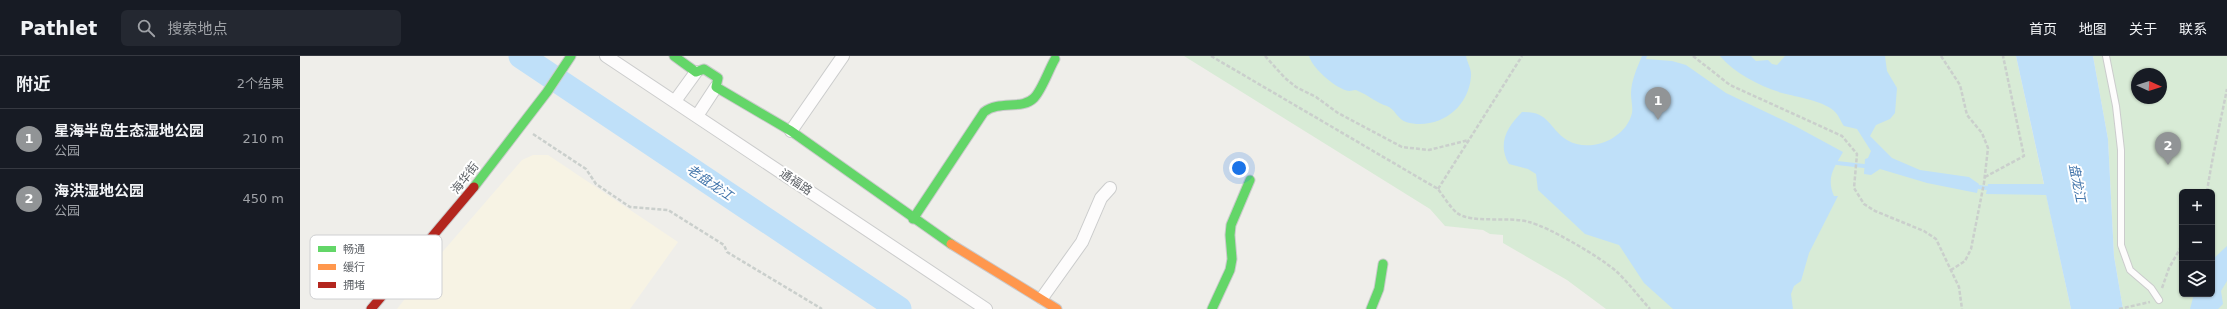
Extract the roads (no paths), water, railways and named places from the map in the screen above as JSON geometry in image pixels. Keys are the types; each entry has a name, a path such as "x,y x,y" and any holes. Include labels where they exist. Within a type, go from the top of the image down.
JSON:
{"street":[{"name":"海华街","path":"434,235 470,192 521,126 547,92 571,56"},
{"name":"通福路","path":"606,56 986,309"},
{"path":"674,56 696,72"},
{"path":"790,131 843,56"},
{"path":"913,219 984,112 992,106 1023,104 1034,98 1055,59"},
{"path":"675,101 696,72 704,69 718,78 716,87 697,116"},
{"path":"716,87 790,131 913,219 940,237 1042,298 1057,309"},
{"path":"1212,309 1232,267 1233,256 1229,236 1231,225 1245,197 1250,180"},
{"path":"1042,298 1082,242 1095,210 1110,188"},
{"path":"1371,309 1380,289 1383,264"},
{"name":"海华街","path":"372,309 380,299"}],"lane":[{"path":"2106,56 2116,106 2121,150 2121,245 2130,270 2151,288 2159,300"}],"water":[{"path":"1309,56 1466,56 1471,71 1471,76 1469,88 1458,107 1449,115 1440,120 1418,124 1403,121 1390,107 1356,90 1349,91 1331,82 1320,72"},
{"path":"1642,56 1647,56 1646,59 1672,61 1686,65 1726,93 1795,126 1843,152 1834,168 1831,178 1834,196 1838,196 1809,253 1801,281 1794,286 1791,294 1793,309 1673,309 1644,283 1619,245 1585,234 1538,190 1536,174 1528,169 1509,164 1505,157 1504,150 1505,136 1512,124 1522,112 1531,112 1544,117 1561,135 1567,140 1576,144 1596,144 1606,142 1615,137 1623,130 1632,113 1632,84"},
{"path":"1720,56 1751,56 1756,61 1768,60 1772,64 1777,65 1785,56 1885,56 1887,71 1897,88 1895,113 1890,119 1876,125 1870,136 1892,158 1920,170 1969,177 1979,184 1977,193 1927,183 1880,169 1871,175 1864,174 1865,159 1868,158 1871,151 1857,129 1844,126 1836,113 1825,105 1782,93 1748,79 1740,74"},
{"name":"盘龙江","path":"2016,56 2093,56 2108,139 2114,256 2123,309 2071,309 2046,195 1986,194 1988,184 2044,184"},
{"path":"2227,246 2227,281 2221,291 2223,304 2218,309 2190,309 2193,297 2215,297 2215,257"}],"waterway":[{"name":"老盘龙江","path":"521,56 899,309"},
{"path":"1837,163 1864,166"},
{"path":"1979,187 1987,188"}],"place":[{"name":"星海半岛生态湿地公园","path":"1658,120"},
{"name":"海洪湿地公园","path":"2168,165"}]}
